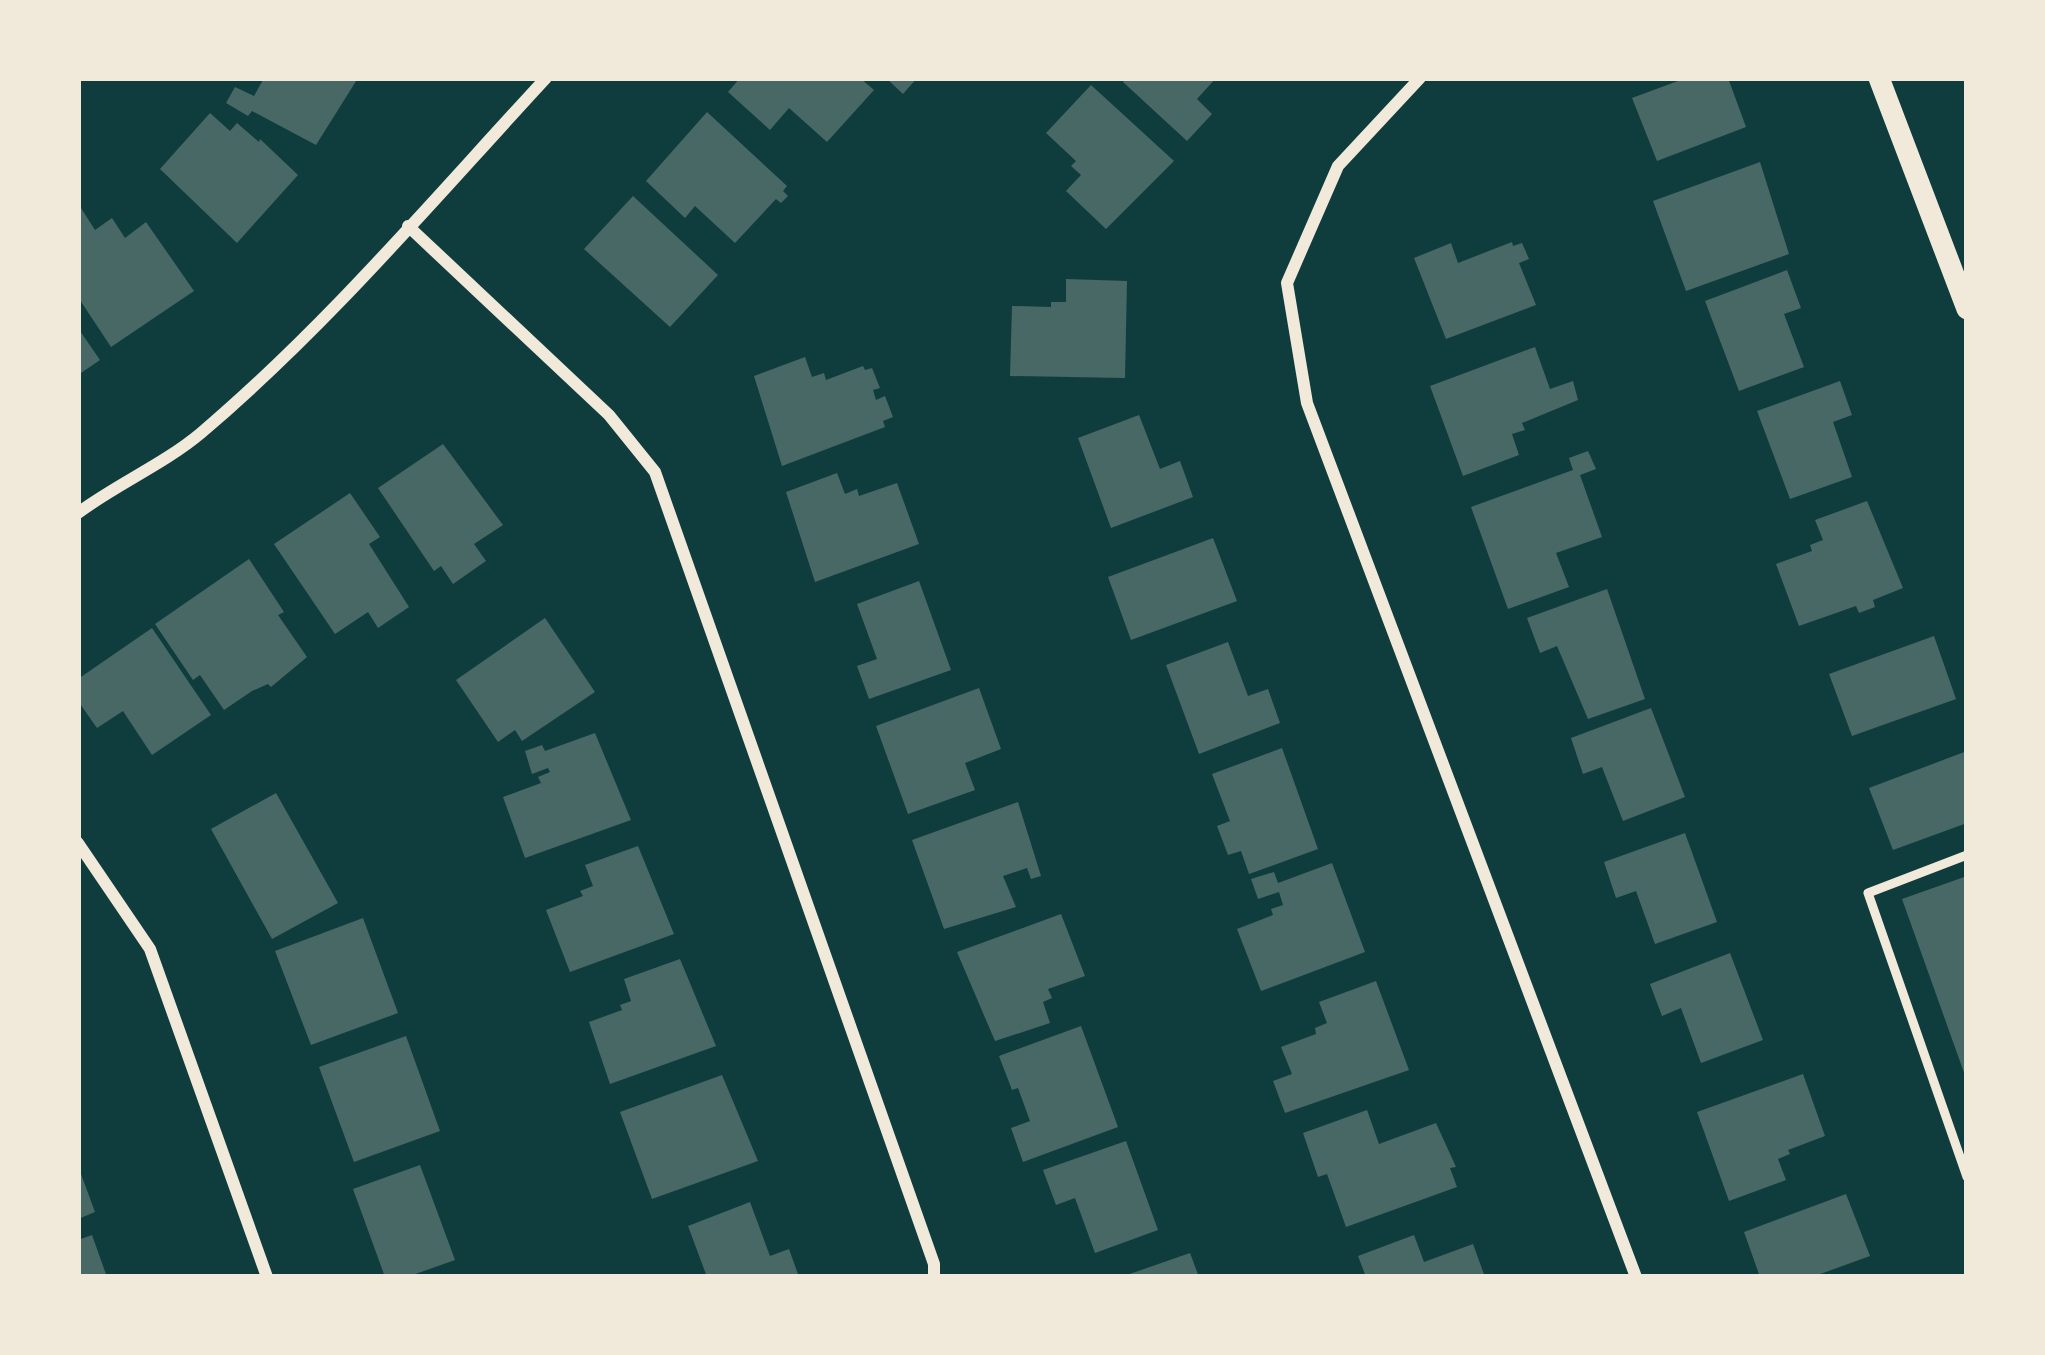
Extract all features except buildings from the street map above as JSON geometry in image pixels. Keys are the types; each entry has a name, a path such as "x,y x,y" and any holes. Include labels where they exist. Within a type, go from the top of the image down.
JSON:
{"street":[{"path":"78,513 196,437 302,343 546,78"},
{"path":"1420,78 1337,166 1287,283 1307,403 1636,1277"},
{"path":"1879,78 1967,309"},
{"path":"408,226 609,415 656,472 934,1264 934,1277"},
{"path":"78,843 150,949 267,1277"}],"lane":[{"path":"1967,855 1868,892 1967,1177"}]}
